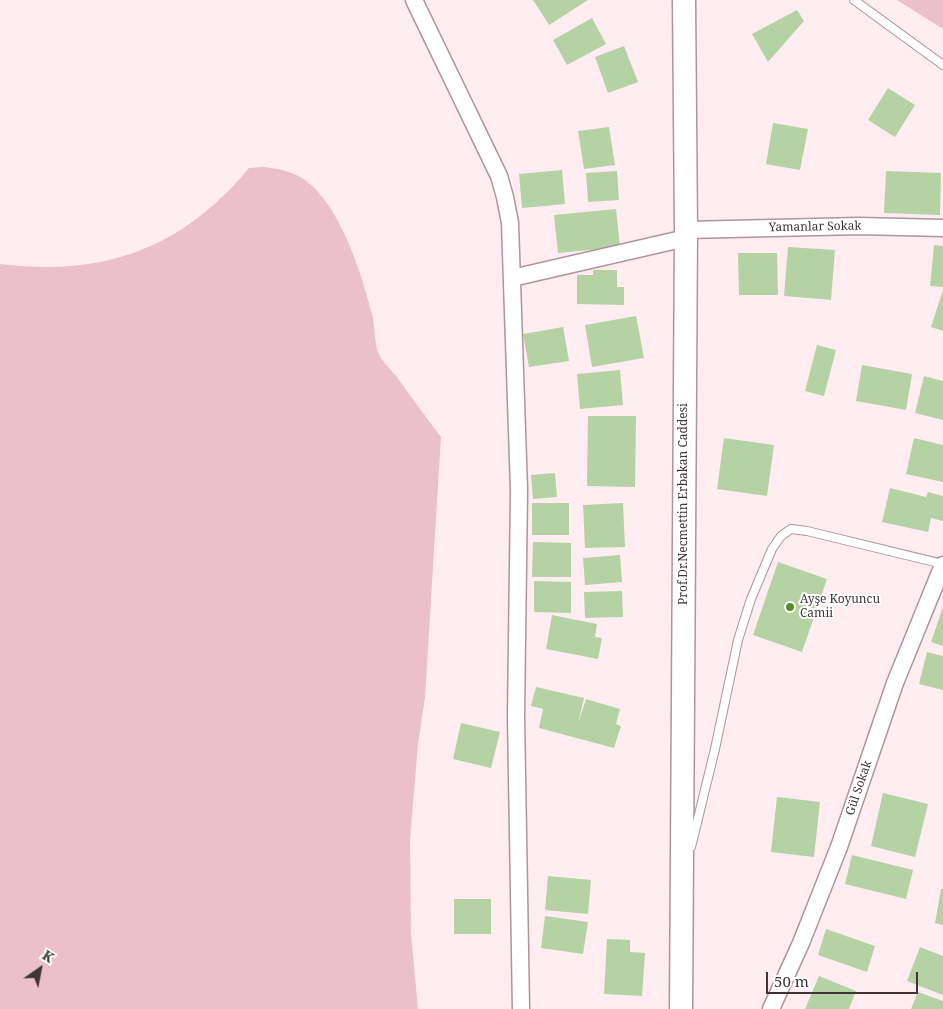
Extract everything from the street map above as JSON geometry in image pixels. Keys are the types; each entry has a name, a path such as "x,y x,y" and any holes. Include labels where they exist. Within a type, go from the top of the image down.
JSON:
{"main road":[{"name":"Prof.Dr.Necmettin Erbakan Caddesi","path":"682,1009 686,234 684,0"}],"street":[{"path":"414,0 499,176 510,223 519,490 516,716 521,1009"},
{"name":"Yamanlar Sokak","path":"512,278 686,234 859,226 943,228"},
{"name":"Gül Sokak","path":"771,1009 801,943 836,856 895,683 943,564"}],"lane":[{"path":"854,0 943,65"},
{"path":"682,884 715,749 738,640 763,569 772,549 781,536 791,529 807,530 943,564"}],"shaded area":[{"path":"897,0 943,0 943,29"},
{"path":"262,167 293,173 315,189 327,203 347,240 362,279 372,314 379,355 441,437 425,697 418,744 410,839 411,934 418,1009 0,1009 0,264 38,267 73,266 106,261 138,251 168,237 196,219 223,196 249,168"}],"building":[{"path":"533,0 588,0 549,25"},
{"path":"797,10 804,21 768,62 752,34"},
{"path":"592,18 606,44 567,65 553,40"},
{"path":"624,46 638,82 608,93 595,57"},
{"path":"888,88 915,105 895,137 868,120"},
{"path":"773,123 808,129 800,170 766,164"},
{"path":"609,127 615,165 584,169 578,131"},
{"path":"562,170 565,204 522,208 519,174"},
{"path":"617,171 619,200 588,202 586,173"},
{"path":"886,171 941,173 940,215 884,213"},
{"path":"616,209 620,247 558,253 554,215"},
{"path":"934,245 943,246 943,287 930,286"},
{"path":"788,247 835,250 831,300 784,296"},
{"path":"738,253 777,253 778,295 739,295"},
{"path":"593,270 617,270 617,287 624,287 624,305 577,304 577,275 593,275"},
{"path":"943,290 943,331 931,327"},
{"path":"636,316 644,358 592,367 585,325"},
{"path":"563,327 569,361 529,367 523,334"},
{"path":"817,345 836,350 824,396 805,391"},
{"path":"862,365 912,374 906,410 856,401"},
{"path":"620,370 623,405 580,409 577,374"},
{"path":"924,376 943,381 943,420 915,413"},
{"path":"588,416 636,416 635,487 587,486"},
{"path":"724,438 774,445 767,496 717,489"},
{"path":"914,438 943,445 943,482 906,474"},
{"path":"555,473 557,497 533,499 531,475"},
{"path":"890,488 926,497 928,492 943,496 943,521 931,518 928,532 882,522"},
{"path":"532,503 569,503 569,535 532,535"},
{"path":"623,503 625,547 585,548 583,505"},
{"path":"533,542 571,543 571,577 532,577"},
{"path":"620,555 622,582 585,585 583,558"},
{"name":"Ayşe Koyuncu Camii","path":"778,562 827,579 802,652 753,635"},
{"path":"534,581 571,582 571,613 534,612"},
{"path":"622,591 623,617 585,618 584,592"},
{"path":"943,607 943,646 931,642"},
{"path":"552,615 597,624 595,637 602,638 598,659 546,649"},
{"path":"927,652 943,656 943,690 919,684"},
{"path":"536,687 584,698 578,724 586,699 620,709 616,724 621,726 614,748 539,728 543,709 531,706"},
{"path":"461,723 500,732 491,768 453,759"},
{"path":"883,793 928,804 915,857 871,846"},
{"path":"777,797 820,802 814,857 771,852"},
{"path":"852,855 913,870 906,899 845,884"},
{"path":"548,876 591,880 588,914 545,910"},
{"path":"941,889 943,889 943,925 935,923"},
{"path":"454,899 491,899 491,934 454,934"},
{"path":"545,916 588,922 583,954 541,948"},
{"path":"826,929 875,946 867,972 818,955"},
{"path":"607,939 630,940 630,952 645,953 642,996 604,994"},
{"path":"920,947 943,956 943,995 907,981"},
{"path":"819,976 856,991 849,1009 805,1009"},
{"path":"918,992 943,1001 943,1009 911,1009"}],"place":[{"name":"Ayşe Koyuncu Camii","path":"790,607"}]}
